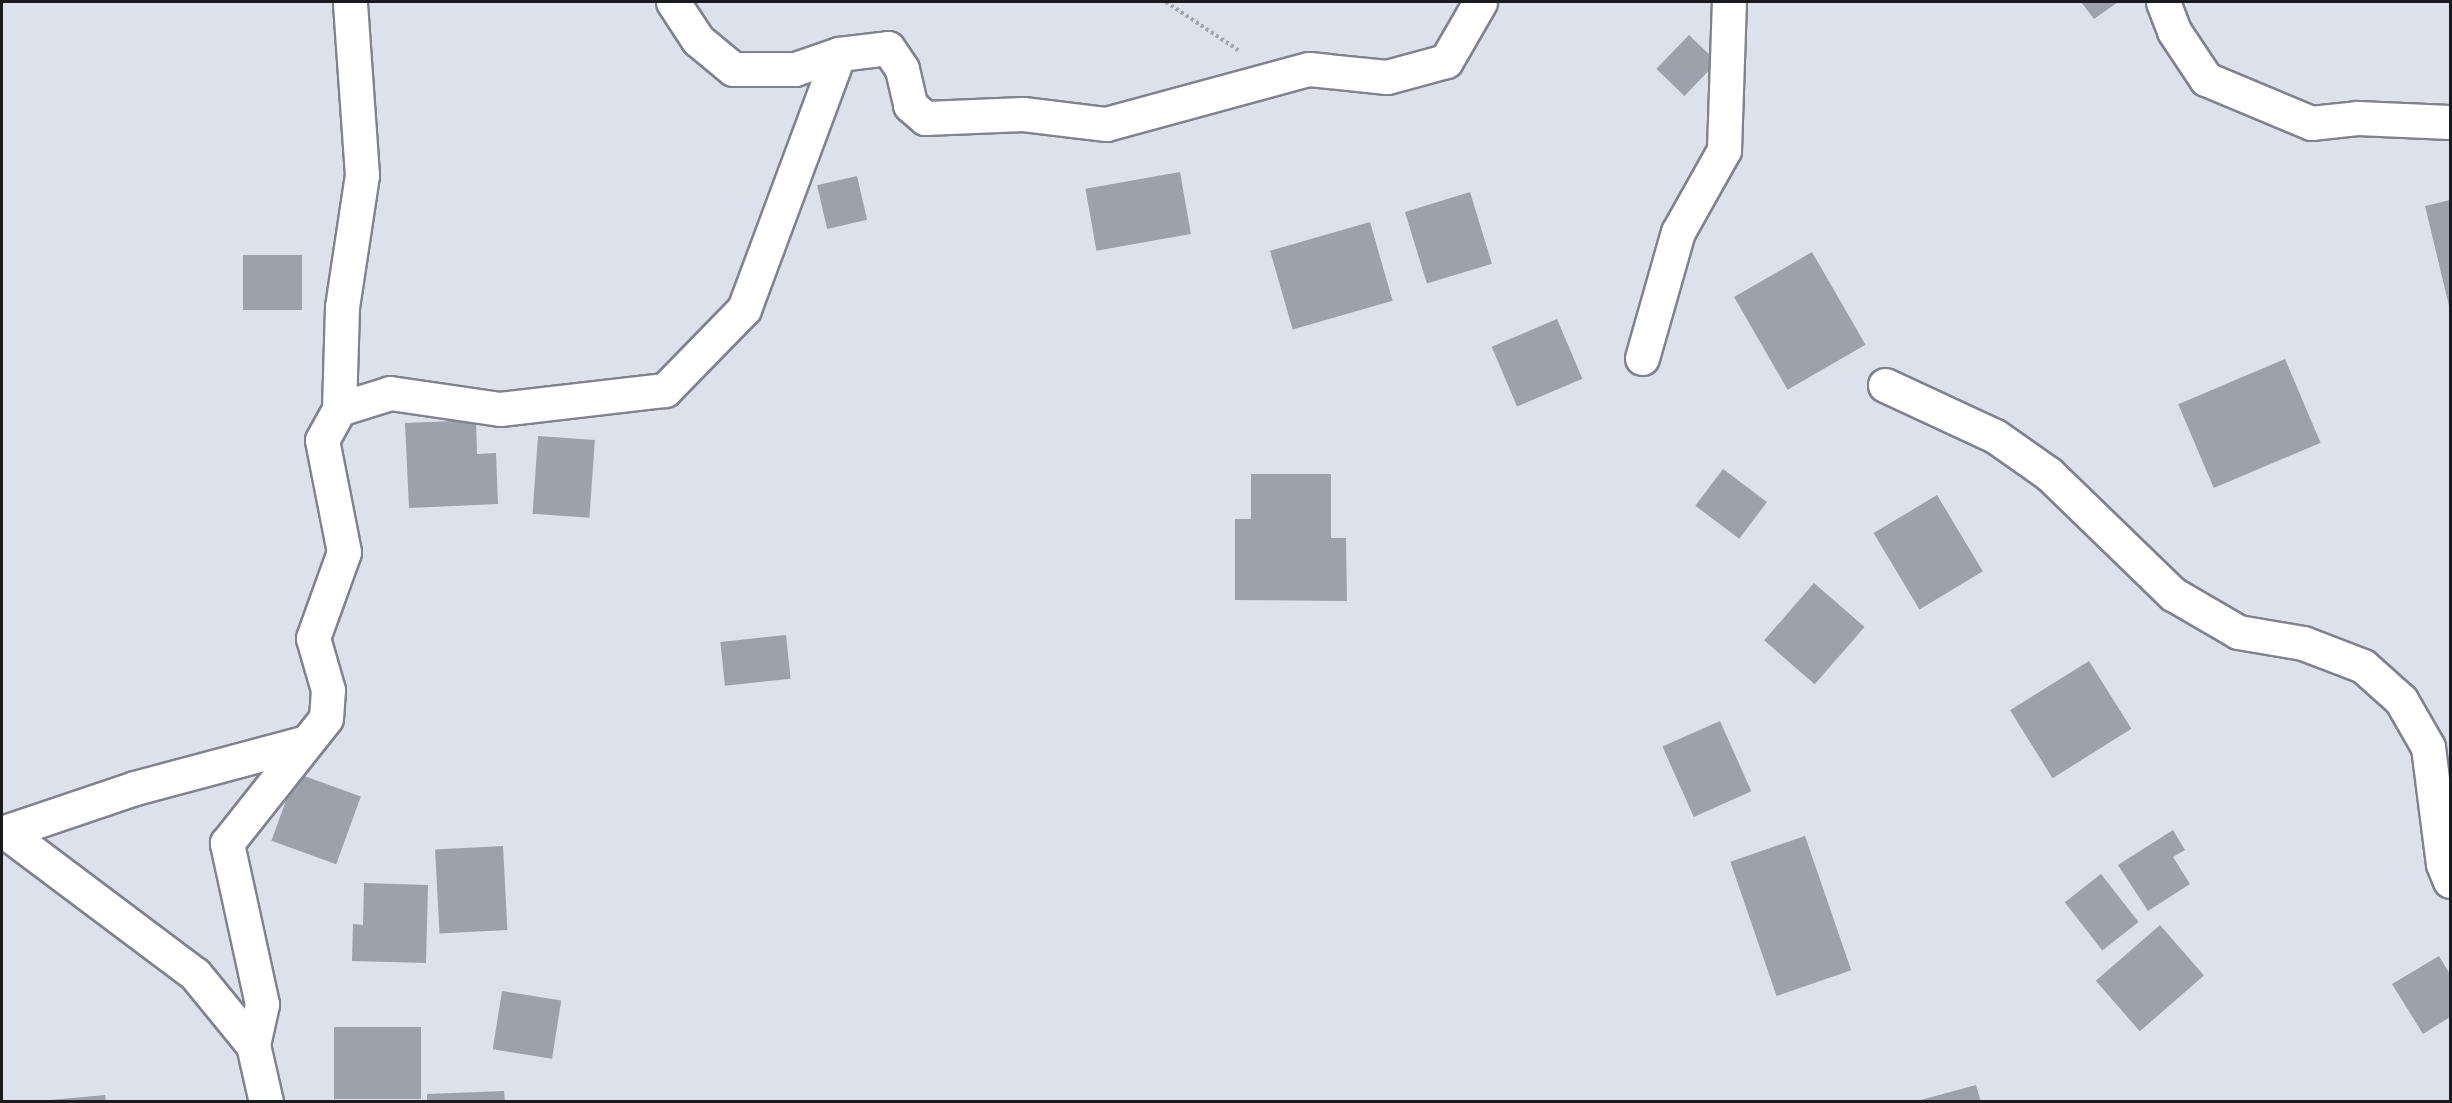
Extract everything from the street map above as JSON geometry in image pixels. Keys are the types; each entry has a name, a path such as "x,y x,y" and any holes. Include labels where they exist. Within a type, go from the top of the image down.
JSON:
{"street":[{"path":"266,1101 253,1045 262,1004 227,843 303,743 326,718 328,690 313,638 344,552 322,440 339,409 342,307 362,175 350,2"},
{"path":"673,2 698,40 733,69 795,69 839,54 888,48 902,69 910,105 925,118 942,120 1023,114 1106,124 1309,69 1387,77 1446,61 1480,2"},
{"path":"1642,357 1678,232 1724,150 1729,2"},
{"path":"2163,2 2174,31 2206,79 2311,123 2357,118 2451,122"},
{"path":"339,409 390,393 500,409 665,390 744,309 839,54"},
{"path":"1885,385 1995,436 2040,467 2173,594 2238,632 2303,643 2363,666 2401,700 2428,747 2443,864 2451,881"},
{"path":"4,833 135,788 303,743"},
{"path":"4,833 195,974 253,1045"}],"path":[{"path":"1166,2 1279,77"}],"building":[{"path":"2081,2 2118,2 2094,19"},
{"path":"1689,35 1717,62 1684,96 1656,69"},
{"path":"1180,172 1191,234 1096,251 1085,189"},
{"path":"857,176 867,220 827,229 817,185"},
{"path":"1470,192 1492,264 1427,284 1405,212"},
{"path":"2450,200 2450,310 2425,206"},
{"path":"1370,222 1393,301 1293,329 1270,251"},
{"path":"1812,252 1866,345 1788,390 1734,297"},
{"path":"243,255 302,255 302,310 243,310"},
{"path":"1557,319 1582,379 1517,407 1492,347"},
{"path":"2285,359 2321,443 2214,488 2178,404"},
{"path":"476,420 477,454 496,453 498,504 409,508 405,423"},
{"path":"538,436 595,440 589,518 533,514"},
{"path":"1723,469 1767,502 1739,539 1695,506"},
{"path":"1251,474 1331,474 1331,538 1346,538 1347,601 1235,600 1235,519 1251,519"},
{"path":"1937,495 1983,571 1919,609 1874,533"},
{"path":"1814,583 1865,627 1815,684 1764,640"},
{"path":"786,635 791,679 725,686 720,642"},
{"path":"2089,661 2131,729 2053,778 2010,710"},
{"path":"1720,721 1751,791 1694,817 1662,747"},
{"path":"296,773 361,797 336,864 271,841"},
{"path":"2173,830 2185,850 2173,857 2190,884 2148,911 2118,865"},
{"path":"1805,836 1851,970 1777,996 1730,862"},
{"path":"503,846 507,930 439,933 435,850"},
{"path":"2101,874 2139,922 2102,950 2065,902"},
{"path":"364,883 428,885 426,963 352,961 353,924 363,925"},
{"path":"2160,925 2204,976 2140,1031 2096,981"},
{"path":"2439,956 2450,974 2450,1017 2423,1034 2392,984"},
{"path":"502,991 561,1000 552,1059 493,1049"},
{"path":"334,1027 421,1027 421,1099 334,1099"},
{"path":"1976,1085 1981,1102 1917,1102 1917,1101"},
{"path":"504,1091 505,1102 427,1102 427,1094"},
{"path":"105,1095 106,1102 50,1102 50,1100"}]}
